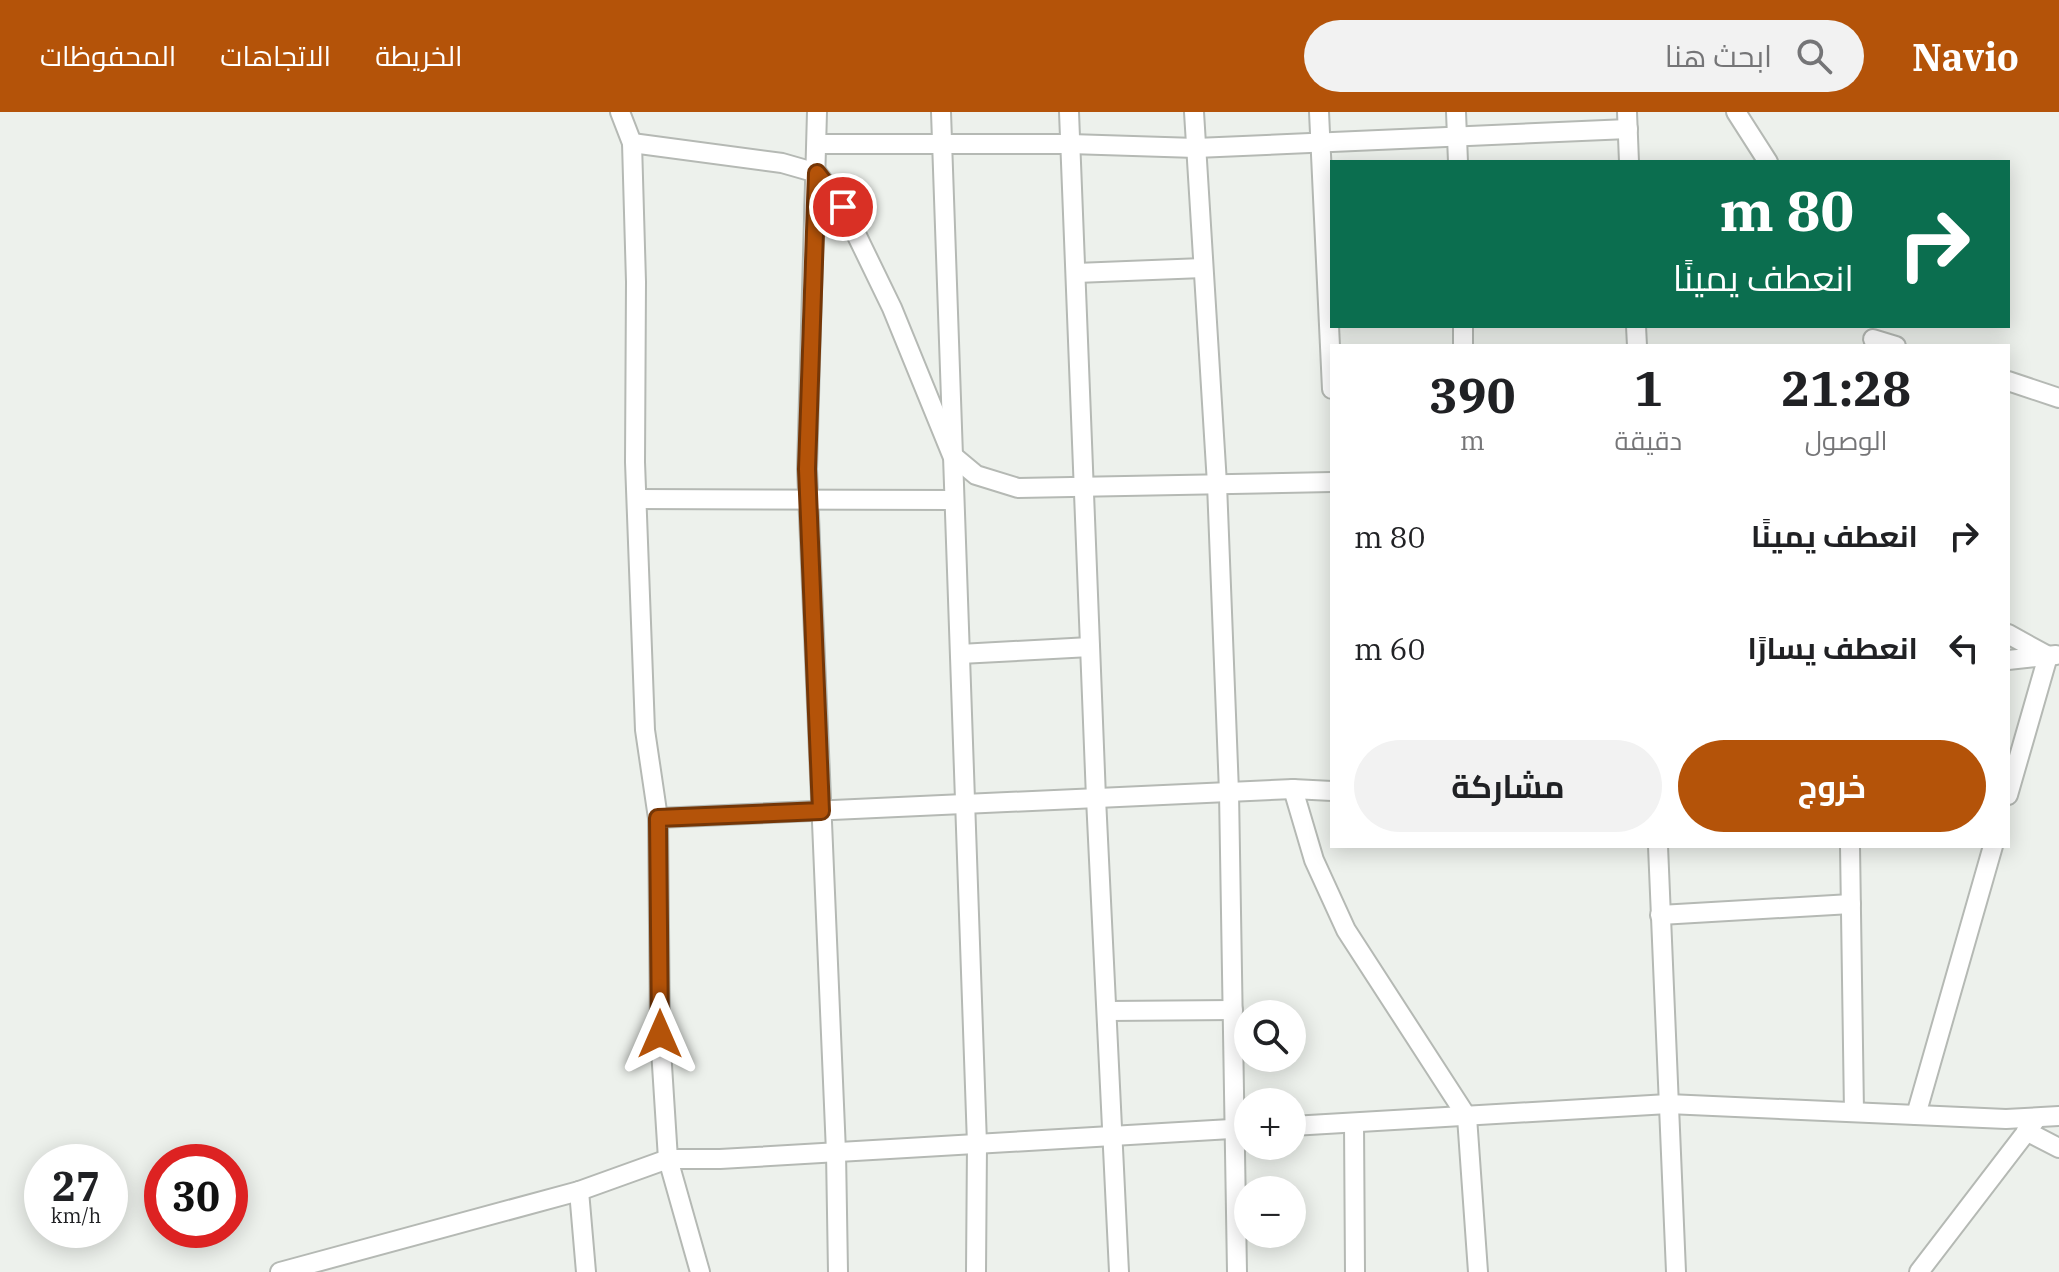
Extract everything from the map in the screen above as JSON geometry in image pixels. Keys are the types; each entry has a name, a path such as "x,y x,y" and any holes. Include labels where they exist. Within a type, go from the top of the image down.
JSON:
{"street":[{"path":"620,112 632,143 637,499 645,730 658,818 660,1034 668,1159 700,1272"},
{"path":"817,112 808,499 836,1152 838,1272"},
{"path":"941,112 977,1144 976,1272"},
{"path":"1069,112 1096,798 1119,1272"},
{"path":"1194,112 1217,484 1229,792 1233,1010 1239,1088"},
{"path":"1319,112 1330,344"},
{"path":"1456,112 1458,160"},
{"path":"1736,112 1767,160"},
{"path":"817,144 1070,144 1196,148 1457,136 1627,120 1629,160"},
{"path":"632,143 782,163 817,173 843,207 886,295 952,455 976,475 1018,488 1330,482"},
{"path":"1076,273 1203,268"},
{"path":"1871,337 1890,344"},
{"path":"2010,382 2059,398"},
{"path":"637,499 954,500"},
{"path":"2010,635 2053,655"},
{"path":"960,654 1090,647"},
{"path":"2010,660 2053,655"},
{"path":"2010,789 2053,655"},
{"path":"658,818 1293,789 1330,791"},
{"path":"1293,789 1314,860 1346,930 1467,1117 1478,1272"},
{"path":"1658,848 1676,1272"},
{"path":"1850,848 1854,1112"},
{"path":"1916,1115 1992,848"},
{"path":"1660,915 1851,904"},
{"path":"1108,1011 1233,1010"},
{"path":"1306,1125 1668,1104 2006,1119 2032,1124 2059,1116"},
{"path":"1354,1123 1355,1272"},
{"path":"2032,1124 2059,1148"},
{"path":"1919,1272 2032,1124"},
{"path":"280,1272 579,1191 668,1159 1234,1128"},
{"path":"1237,1272 1241,1160"},
{"path":"579,1191 586,1272"}],"route":[{"path":"660,1034 658,818 821,811 807,469 817,173 843,207"}]}
